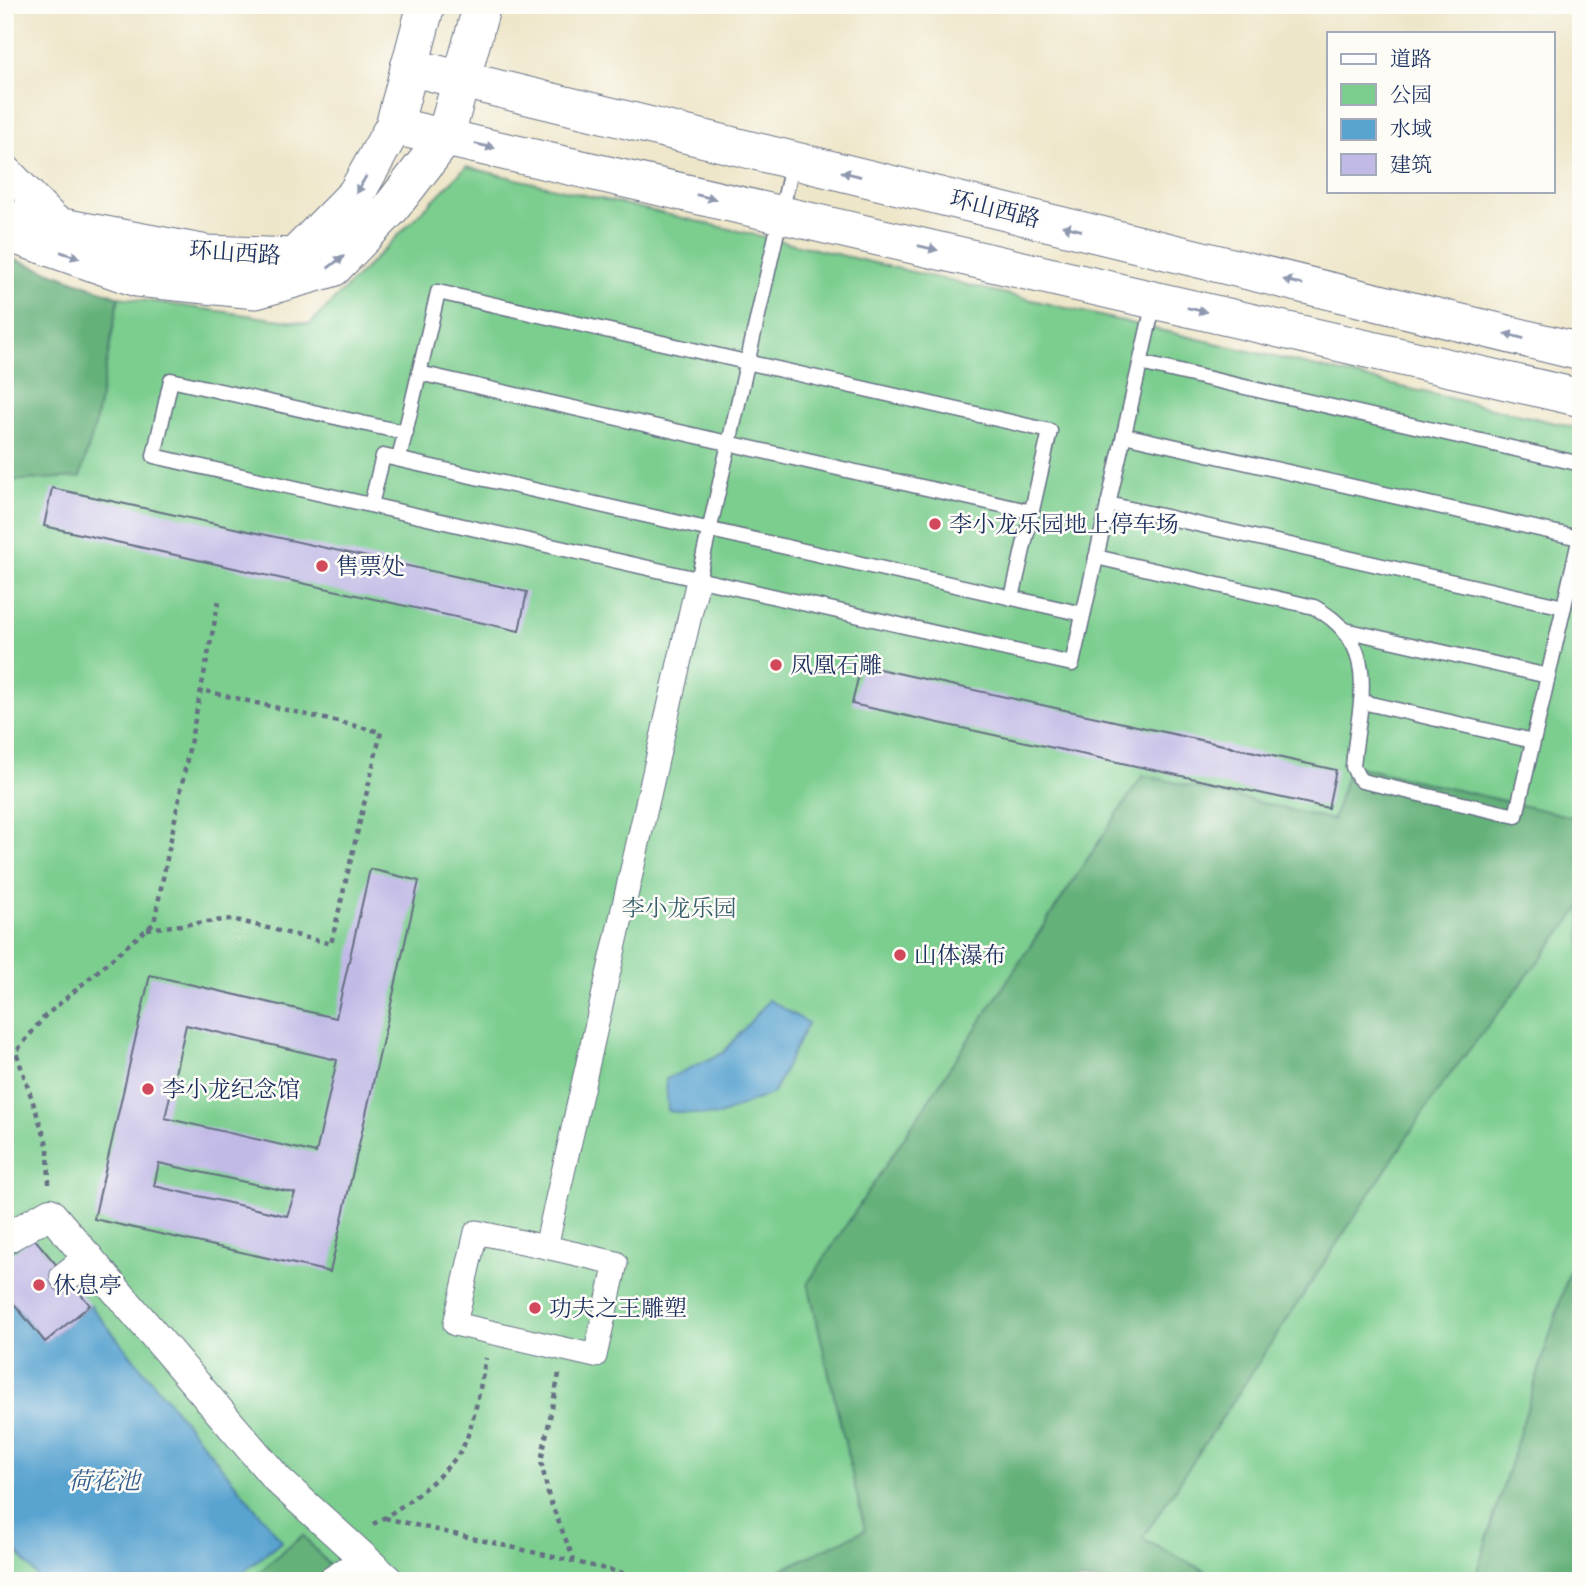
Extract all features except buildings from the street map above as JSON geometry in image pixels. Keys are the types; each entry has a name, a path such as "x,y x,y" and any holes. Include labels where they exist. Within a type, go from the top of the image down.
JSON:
{"street":[{"name":"环山西路","path":"5,207 62,227 207,254 294,257 356,194 394,126 426,5"},
{"path":"445,138 482,5"},
{"name":"环山西路","path":"409,67 1581,352"},
{"path":"394,126 1581,398"},
{"name":"环山西路","path":"5,232 137,278 256,290 333,268 390,209 445,138"},
{"path":"5,169 62,227"},
{"path":"546,1247 698,580"},
{"path":"5,1239 50,1213 278,1480 389,1581"},
{"path":"476,1232 546,1247 616,1263 595,1356 455,1324 476,1232"},
{"path":"65,1277 89,1258"},
{"path":"333,1581 355,1550"}],"lane":[{"path":"698,580 793,160"},
{"path":"400,459 438,292 747,362 1050,431 1012,598"},
{"path":"406,433 171,380 154,456 1072,664 1154,300"},
{"path":"1140,363 1581,464"},
{"path":"419,373 1032,512"},
{"path":"1096,557 1314,607 1331,616 1345,630 1360,658 1363,674 1362,702 1353,767 1362,781 1516,816 1580,535 1124,435"},
{"path":"371,505 383,456 1083,614"},
{"path":"1108,504 1564,607"},
{"path":"1345,630 1548,676"},
{"path":"1362,702 1533,741"}],"path":[{"path":"50,1213 48,1147 16,1052 44,1017 153,923 219,600"},
{"path":"146,929 232,919 331,944 381,732 201,690"},
{"path":"355,1550 385,1518 431,1483 461,1451 474,1415 492,1333"},
{"path":"564,1349 541,1461 549,1498 574,1561"},
{"path":"385,1518 658,1581"}],"green space":[{"name":"李小龙乐园","path":"466,167 1581,429 1581,1581 5,1581 5,256 119,297 310,324"},
{"path":"5,256 119,297 95,425 80,477 5,481"},
{"path":"1350,765 1581,819 1581,907 1441,1086 1142,1539 1225,1581 757,1581 865,1530 808,1283 1143,775 1333,820"},
{"path":"1581,1234 1581,1581 1474,1581"},
{"path":"303,1535 338,1576 350,1581 249,1581"}],"water":[{"path":"769,1000 808,1023 773,1093 717,1116 668,1111 666,1079 723,1053"},
{"name":"荷花池","path":"5,1293 45,1341 90,1305 282,1541 232,1581 41,1581 5,1537"}],"place":[{"name":"李小龙乐园地上停车场","path":"935,524"},
{"name":"售票处","path":"322,566"},
{"name":"凤凰石雕","path":"776,665"},
{"name":"山体瀑布","path":"900,955"},
{"name":"李小龙纪念馆","path":"148,1089"},
{"name":"休息亭","path":"39,1285"},
{"name":"功夫之王雕塑","path":"535,1308"}]}
